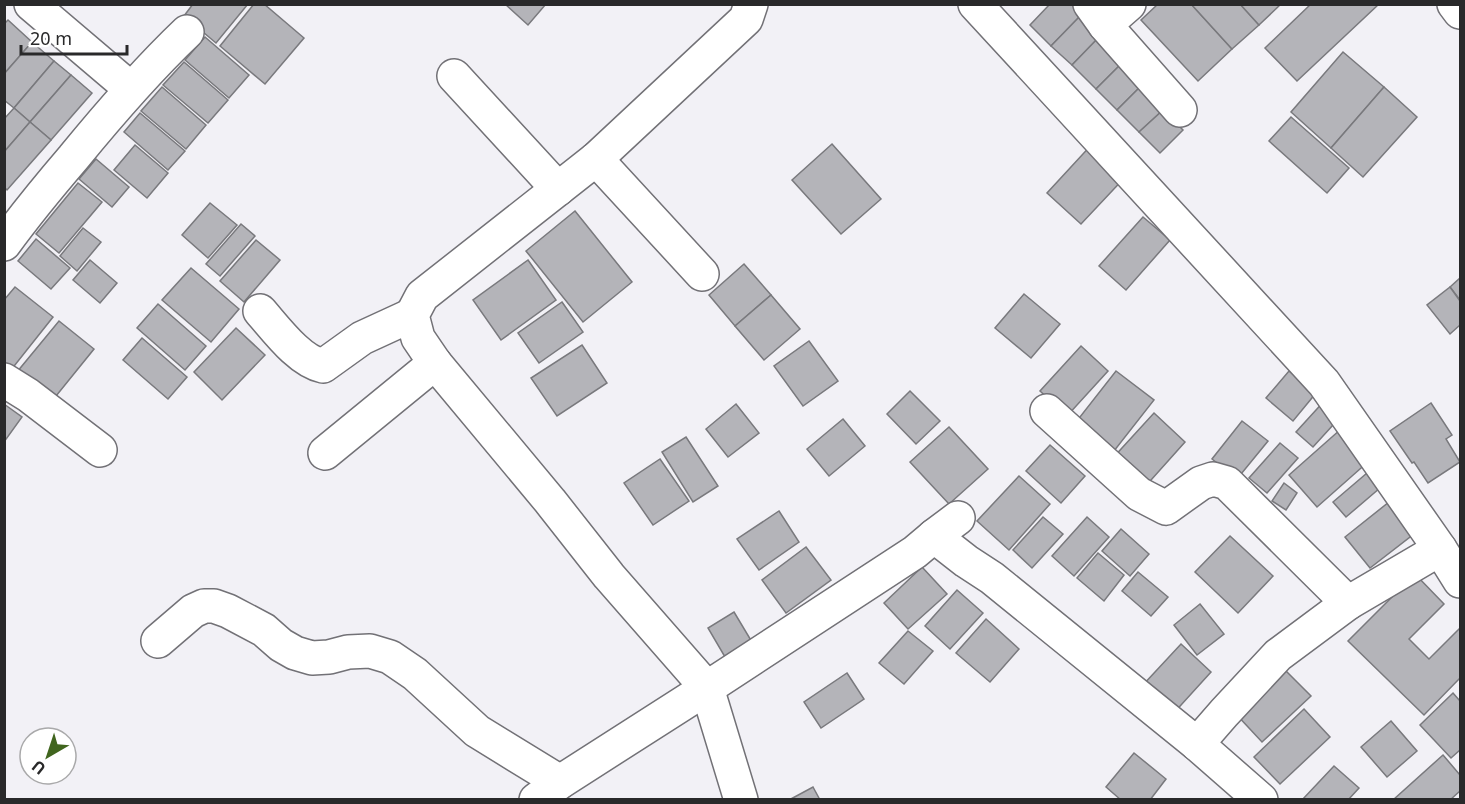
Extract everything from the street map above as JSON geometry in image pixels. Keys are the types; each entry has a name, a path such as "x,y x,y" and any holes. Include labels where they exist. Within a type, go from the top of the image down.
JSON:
{"street":[{"path":"31,4 131,89"},
{"path":"260,311 302,357 322,366 362,338 412,315 422,296 596,159 746,19 751,4"},
{"path":"975,4 1324,383 1461,581"},
{"path":"1454,4 1461,12"},
{"path":"1108,11 1180,110"},
{"path":"10,222 131,89 187,32"},
{"path":"454,76 558,189"},
{"path":"596,159 702,274"},
{"path":"412,315 418,339 435,363 609,576 707,688 741,800"},
{"path":"325,453 435,363"},
{"path":"4,380 28,395 99,450"},
{"path":"1047,411 1139,494 1166,508 1202,483 1213,479 1227,483 1348,603"},
{"path":"158,641 193,611 204,606 214,606 264,630 281,645 295,653 312,658 370,651 390,657 415,674 477,731 548,790 915,552 946,527 966,561 992,578 1197,744 1261,800"},
{"path":"1197,744 1278,655 1348,603 1440,549"}],"building":[{"path":"193,4 248,4 216,43 184,16"},
{"path":"254,4 264,4 304,38 265,84 220,46"},
{"path":"505,4 546,4 528,25"},
{"path":"1050,4 1074,4 1083,13 1051,46 1030,25"},
{"path":"1158,4 1191,4 1232,49 1198,81 1141,20"},
{"path":"1191,4 1240,4 1259,25 1232,49"},
{"path":"1240,4 1281,4 1259,25"},
{"path":"1311,4 1379,4 1297,81 1265,48"},
{"path":"1083,13 1103,33 1072,65 1051,46"},
{"path":"8,20 32,42 4,74 4,24"},
{"path":"1103,33 1128,57 1096,89 1072,65"},
{"path":"205,37 249,75 229,98 185,60"},
{"path":"32,42 54,61 14,108 4,100 4,74"},
{"path":"1343,52 1384,87 1331,148 1291,112"},
{"path":"1128,57 1149,78 1117,110 1096,89"},
{"path":"54,61 71,75 30,122 14,108"},
{"path":"184,62 228,100 208,123 163,85"},
{"path":"71,75 92,93 51,140 30,122"},
{"path":"162,87 206,125 186,149 141,111"},
{"path":"1140,87 1163,110 1139,132 1117,110"},
{"path":"1384,87 1417,117 1363,177 1331,148"},
{"path":"14,108 30,122 4,152 4,119"},
{"path":"1163,110 1183,130 1160,153 1139,132"},
{"path":"140,113 185,151 168,170 124,132"},
{"path":"1291,117 1349,168 1327,193 1269,141"},
{"path":"30,122 51,140 7,190 4,187 4,152"},
{"path":"1094,142 1128,174 1081,224 1047,193"},
{"path":"832,144 881,199 841,234 792,180"},
{"path":"135,145 168,173 147,198 114,170"},
{"path":"96,159 129,187 112,207 79,179"},
{"path":"78,183 102,202 59,253 36,234"},
{"path":"210,203 237,225 208,258 182,235"},
{"path":"575,211 632,282 583,322 526,251"},
{"path":"1143,217 1170,240 1126,290 1099,266"},
{"path":"241,224 255,236 220,276 206,264"},
{"path":"83,228 101,242 77,271 60,256"},
{"path":"36,239 70,268 51,289 18,261"},
{"path":"256,240 280,260 244,302 220,281"},
{"path":"90,260 117,283 100,303 73,280"},
{"path":"528,260 556,300 501,340 473,300"},
{"path":"744,264 771,295 735,326 709,295"},
{"path":"191,268 239,309 211,342 162,300"},
{"path":"1460,278 1460,300 1450,287"},
{"path":"15,287 53,317 11,370 4,364 4,300"},
{"path":"1450,287 1460,301 1460,325 1450,334 1427,305"},
{"path":"1024,294 1060,324 1031,358 995,328"},
{"path":"771,295 800,329 764,360 735,326"},
{"path":"562,302 583,332 539,363 518,333"},
{"path":"158,304 206,346 185,370 137,328"},
{"path":"59,321 94,349 52,401 17,372"},
{"path":"236,328 265,355 222,400 194,372"},
{"path":"142,338 187,377 168,399 123,360"},
{"path":"809,341 838,381 803,406 774,366"},
{"path":"582,345 607,383 557,416 531,378"},
{"path":"1081,346 1108,371 1067,416 1040,391"},
{"path":"1116,371 1154,400 1114,451 1076,422"},
{"path":"1289,371 1316,393 1293,421 1266,398"},
{"path":"910,391 940,421 916,444 887,414"},
{"path":"1326,399 1343,414 1313,447 1296,432"},
{"path":"1431,403 1452,435 1446,439 1460,462 1428,483 1390,431"},
{"path":"4,404 22,417 4,442"},
{"path":"736,404 759,433 728,457 706,429"},
{"path":"1154,413 1185,442 1143,489 1111,460"},
{"path":"843,419 865,446 829,476 807,449"},
{"path":"1242,421 1268,441 1237,479 1212,459"},
{"path":"949,427 988,469 949,504 910,462"},
{"path":"1341,429 1369,461 1317,507 1289,475"},
{"path":"686,437 718,486 693,502 662,452"},
{"path":"1280,443 1298,458 1267,493 1249,478"},
{"path":"1050,445 1085,476 1061,503 1026,471"},
{"path":"660,459 689,501 653,525 624,483"},
{"path":"1367,473 1380,488 1346,517 1333,502"},
{"path":"1019,476 1050,504 1009,550 977,521"},
{"path":"1284,483 1297,493 1286,510 1272,501"},
{"path":"1394,498 1419,530 1370,568 1345,537"},
{"path":"779,511 799,542 759,570 737,539"},
{"path":"1043,517 1063,534 1032,568 1013,550"},
{"path":"1087,517 1109,537 1074,576 1052,556"},
{"path":"1121,529 1149,554 1130,576 1102,551"},
{"path":"1230,536 1273,576 1238,613 1195,572"},
{"path":"806,547 831,580 786,613 762,580"},
{"path":"1098,553 1124,575 1104,601 1077,578"},
{"path":"922,567 947,594 908,629 884,603"},
{"path":"1138,572 1168,597 1151,616 1122,591"},
{"path":"1415,574 1444,604 1409,639 1429,659 1460,628 1460,678 1424,715 1348,641"},
{"path":"957,590 983,613 950,649 925,626"},
{"path":"1200,604 1224,634 1197,655 1174,625"},
{"path":"734,612 752,642 725,657 708,628"},
{"path":"986,619 1019,649 990,682 956,653"},
{"path":"908,631 933,651 904,684 879,663"},
{"path":"1181,644 1211,672 1172,715 1142,686"},
{"path":"1283,668 1311,696 1262,742 1235,713"},
{"path":"847,673 864,699 821,728 804,702"},
{"path":"1453,693 1460,701 1460,750 1451,758 1420,725"},
{"path":"1304,709 1330,737 1280,784 1254,757"},
{"path":"1391,721 1417,751 1387,777 1361,747"},
{"path":"1134,753 1166,779 1150,800 1121,800 1106,787"},
{"path":"1443,755 1460,775 1460,791 1450,800 1393,800"},
{"path":"1334,766 1359,788 1348,800 1302,800"},
{"path":"813,787 820,800 789,800"}]}
